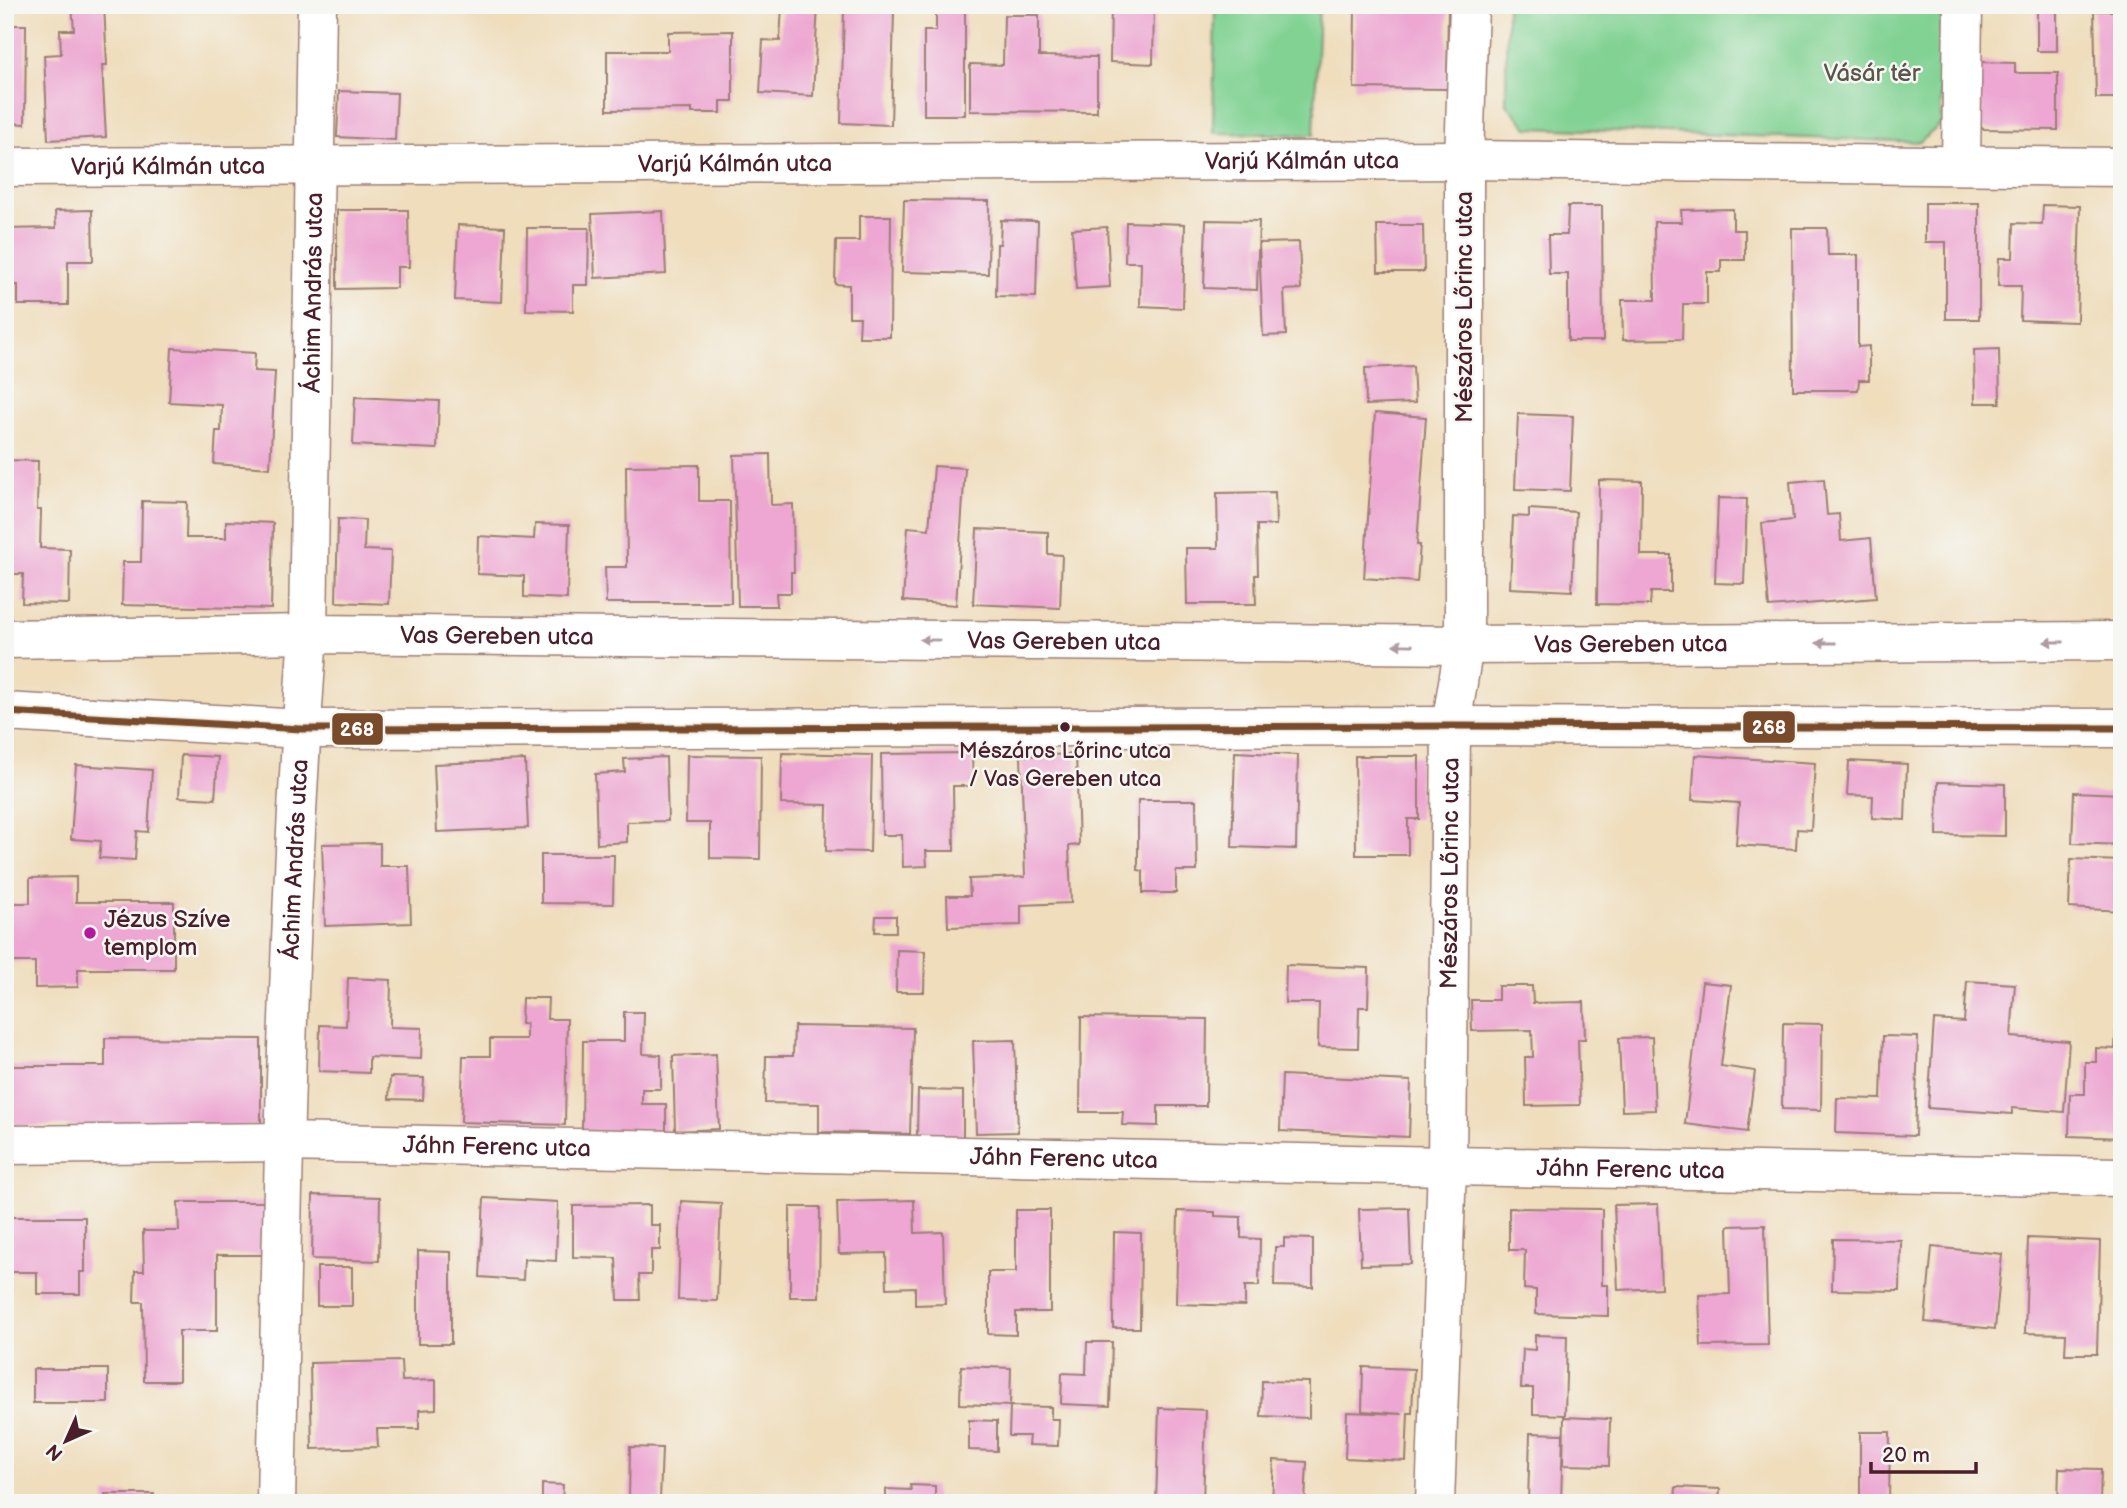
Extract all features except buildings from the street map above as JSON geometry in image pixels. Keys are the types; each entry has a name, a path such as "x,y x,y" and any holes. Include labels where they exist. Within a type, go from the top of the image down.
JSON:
{"street":[{"name":"Áchim András utca","path":"276,1503 283,1142 301,729 308,634 317,5"},
{"path":"1469,5 1464,160 2122,167"},
{"path":"1961,164 1963,5"},
{"name":"Varjú Kálmán utca","path":"5,167 1464,160"},
{"name":"Mészáros Lőrinc utca","path":"1435,1503 1447,1166 1451,726 1464,645 1464,160"},
{"name":"Vas Gereben utca","path":"5,639 308,634 1464,645 2122,641"},
{"path":"5,712 301,729 1451,726 2122,728"},
{"name":"Jáhn Ferenc utca","path":"5,1145 283,1142 2122,1177"}],"green space":[{"path":"1215,5 1319,5 1314,135 1213,133"},
{"name":"Vásár tér","path":"1507,5 1941,5 1941,124 1920,142 1528,128 1506,103"}],"transit line":[{"name":"268","path":"5,712 301,729 1451,726 2122,728"}],"place":[{"name":"Mészáros Lőrinc utca / Vas Gereben utca","path":"1065,727"},
{"name":"Jézus Szíve templom","path":"90,933"}]}
